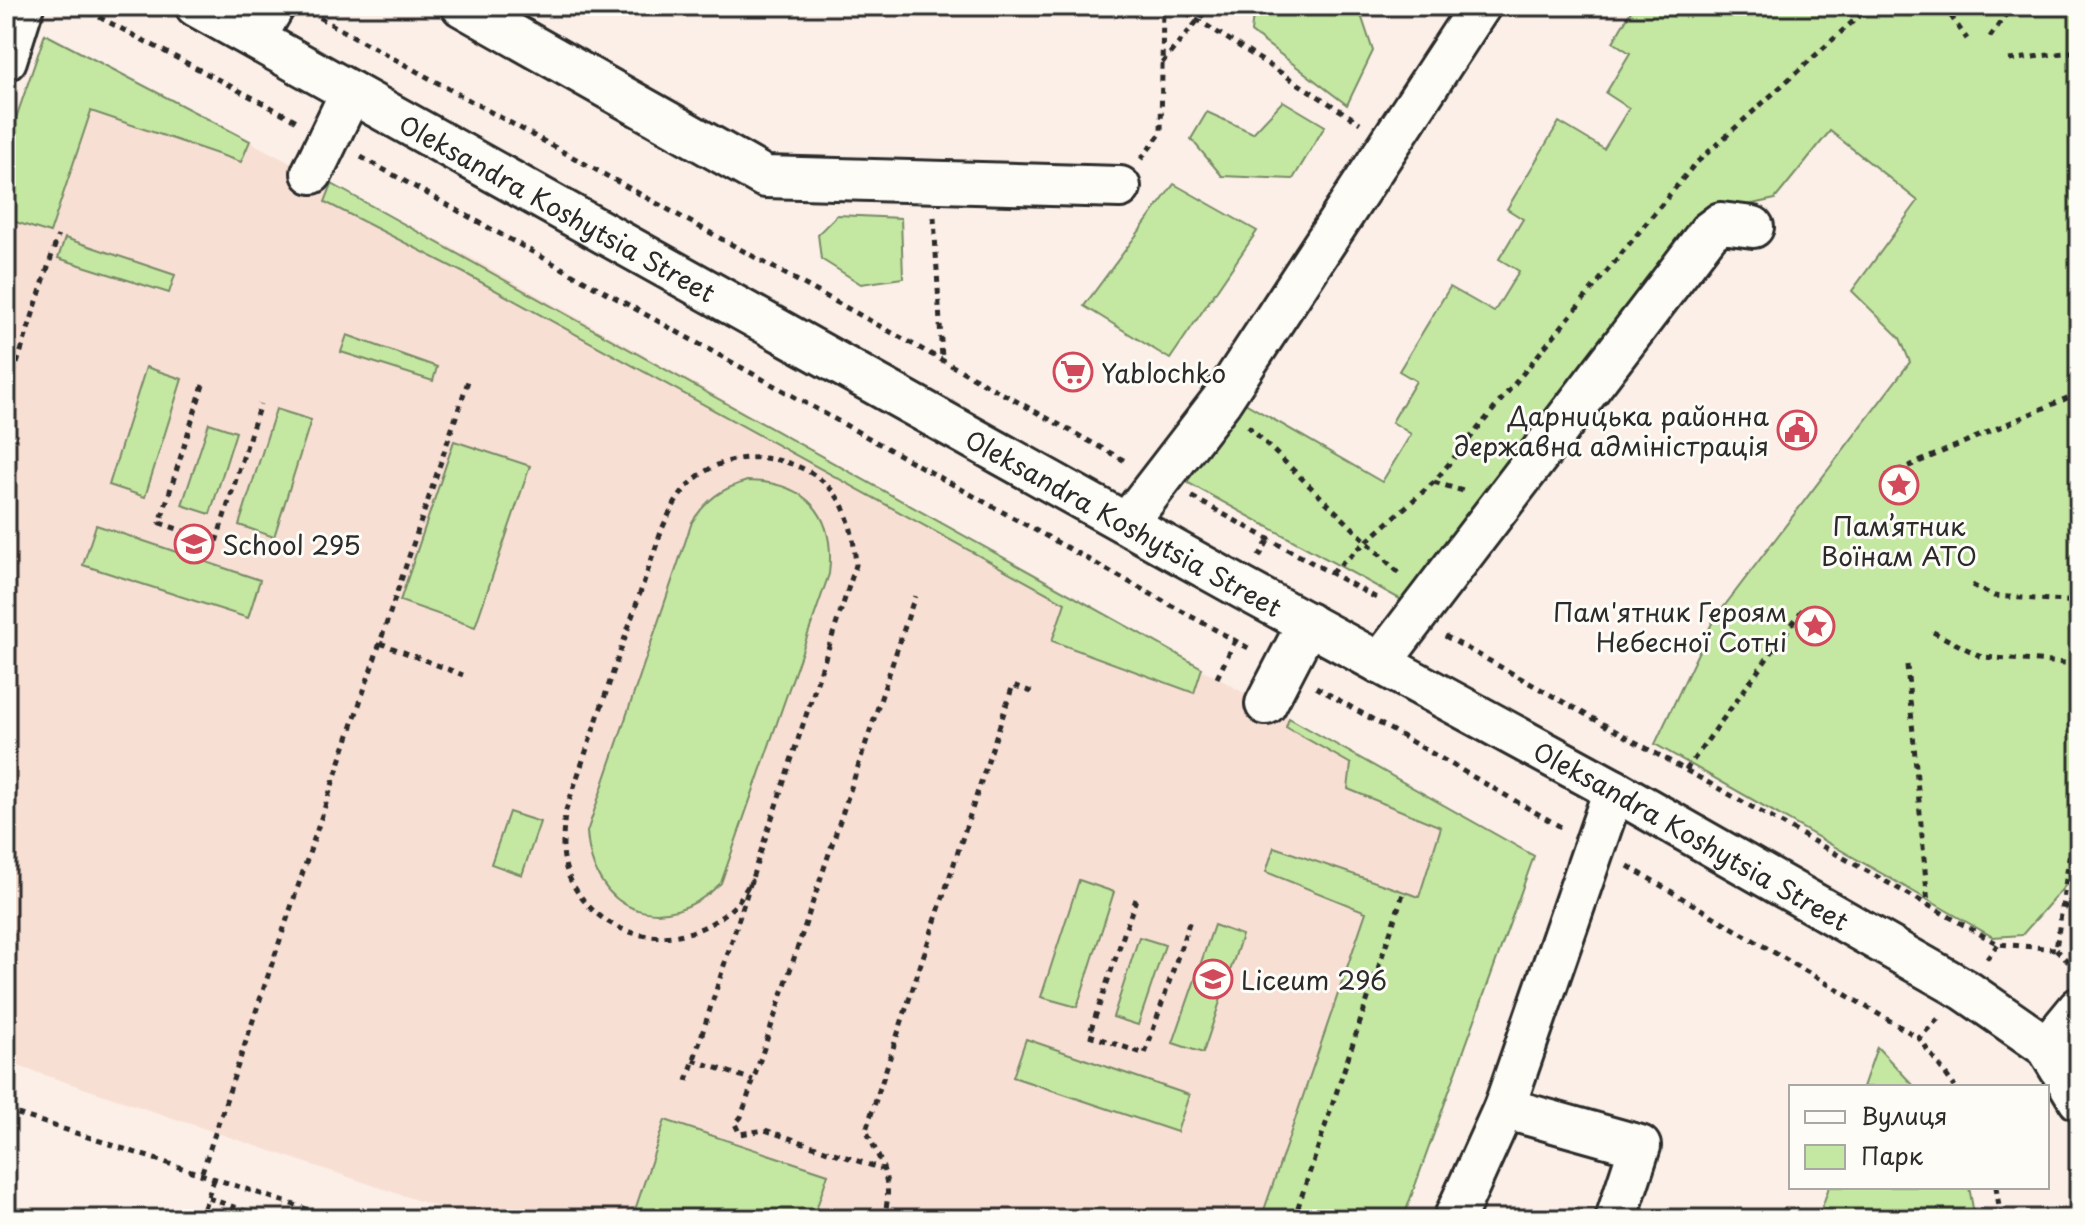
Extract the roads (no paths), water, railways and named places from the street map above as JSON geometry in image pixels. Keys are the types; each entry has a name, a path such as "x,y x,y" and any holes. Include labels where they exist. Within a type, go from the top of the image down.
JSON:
{"street":[{"path":"6,60 23,6"},
{"name":"Oleksandra Koshytsia Street","path":"196,6 264,22 351,92 1614,790 1965,990 2047,1047"},
{"path":"462,6 765,177 1120,187"},
{"path":"1127,523 1221,401 1480,6"},
{"path":"320,156 351,92"},
{"path":"1380,663 1709,232 1721,223 1753,227"},
{"path":"1266,704 1308,623"},
{"path":"1454,1219 1504,1108 1614,790"},
{"path":"2079,1008 2047,1047 2079,1100"},
{"path":"1504,1108 1640,1146 1616,1219"}],"place":[{"name":"Yablochko","path":"1073,372"},
{"name":"Дарницька районна державна адміністрація","path":"1797,430"},
{"name":"Пам’ятник Воїнам АТО","path":"1899,485"},
{"name":"School 295","path":"194,544"},
{"name":"Пам'ятник Героям Небесної Сотні","path":"1815,626"},
{"name":"Liceum 296","path":"1213,979"}]}
